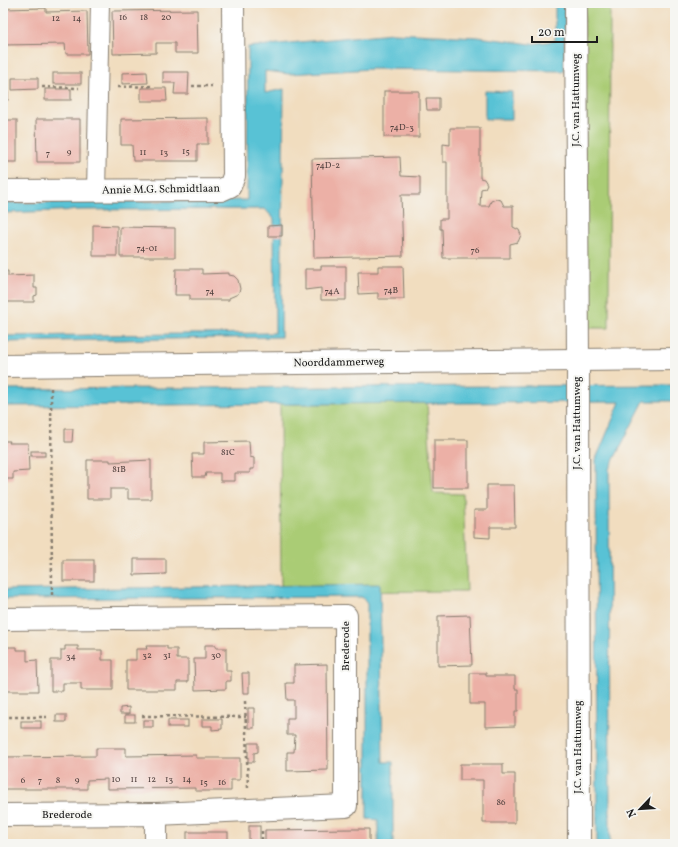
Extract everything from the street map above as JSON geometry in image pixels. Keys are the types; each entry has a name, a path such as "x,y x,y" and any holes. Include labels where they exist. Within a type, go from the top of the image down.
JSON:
{"street":[{"path":"96,191 100,3"},
{"name":"Annie M.G. Schmidtlaan","path":"3,191 221,190 230,186 234,176 233,3"},
{"name":"J.C. van Hattumweg","path":"576,3 578,360 576,410 579,844"},
{"name":"Noorddammerweg","path":"3,366 675,359"},
{"name":"Brederode","path":"3,619 346,616 346,806 156,814 3,815"},
{"path":"156,814 156,844"}],"path":[{"path":"42,87 98,88 154,86"},
{"path":"3,87 8,87"},
{"path":"51,384 52,600"},
{"path":"245,701 248,810"},
{"path":"142,716 246,717"},
{"path":"3,717 48,717"}],"green space":[{"path":"584,3 610,3 609,328 585,328"},
{"path":"427,403 433,493 463,494 467,591 281,592 280,404"}],"water":[{"path":"555,3 565,3 564,71 372,69 289,74 265,71 265,93 284,89 281,337 3,342 3,336 275,333 274,219 265,209 81,210 3,213 3,203 247,200 248,47 393,33 478,37 531,44 555,41"},
{"path":"485,91 512,92 512,119 485,119"},
{"path":"675,385 675,401 644,401 609,469 610,844 597,844 596,459 620,402 3,406 3,389"},
{"path":"380,584 383,762 393,762 393,844 378,844 378,820 367,819 367,604 362,597 3,599 3,590"}],"building":[{"path":"46,8 46,12 87,11 88,54 66,54 65,44 3,45 3,9"},
{"path":"197,10 198,53 175,53 175,43 156,43 156,53 113,54 112,11"},
{"path":"147,72 148,83 122,84 122,73"},
{"path":"163,72 189,72 188,94 174,94 175,83 163,83"},
{"path":"53,73 81,73 81,84 53,84"},
{"path":"12,78 38,78 38,89 12,90"},
{"path":"141,88 166,88 167,101 141,101"},
{"path":"45,89 71,89 71,100 45,100"},
{"path":"3,90 8,90 8,100 3,100"},
{"path":"384,91 419,91 419,137 384,137"},
{"path":"426,98 439,98 439,110 427,110"},
{"path":"208,118 208,144 197,144 197,161 133,161 132,145 121,145 121,119"},
{"path":"36,119 80,119 80,162 37,162"},
{"path":"3,120 17,120 17,162 3,162"},
{"path":"450,128 480,128 480,178 484,179 487,184 485,188 481,189 480,206 489,206 491,201 496,199 501,200 504,206 513,206 513,227 519,230 521,235 518,242 510,244 510,258 443,258 442,229 440,229 440,219 447,219 447,162 443,162 443,144 450,145"},
{"path":"400,157 401,176 420,177 420,195 401,195 403,256 314,258 312,159"},
{"path":"93,225 117,226 117,256 93,256"},
{"path":"282,225 282,236 268,236 268,226"},
{"path":"120,227 175,228 175,257 120,257"},
{"path":"321,266 346,266 346,300 321,300 321,288 305,290 305,269 321,269"},
{"path":"378,266 403,266 404,299 378,299 378,293 359,294 358,272 378,272"},
{"path":"176,269 202,269 202,274 229,273 229,275 234,276 238,280 240,289 238,294 229,298 229,300 190,300 190,295 175,295"},
{"path":"3,271 8,271 8,276 34,275 34,288 37,288 37,295 34,296 34,302 3,302"},
{"path":"65,429 73,429 72,442 65,442"},
{"path":"434,440 468,440 468,488 434,488"},
{"path":"3,441 10,441 9,443 28,443 29,471 13,472 13,479 3,479"},
{"path":"249,441 250,457 254,458 254,469 250,469 250,473 235,473 235,481 220,481 220,473 206,473 205,477 193,477 192,454 204,454 204,442"},
{"path":"31,451 45,451 45,456 31,456"},
{"path":"87,460 110,460 110,462 151,460 151,499 128,499 128,489 110,489 110,499 87,499"},
{"path":"487,485 514,485 515,527 490,527 490,538 474,537 474,510 487,510"},
{"path":"134,559 166,559 166,574 134,575"},
{"path":"63,560 94,560 94,581 63,581"},
{"path":"470,615 472,665 438,666 438,616"},
{"path":"205,645 216,645 216,648 226,648 226,671 231,671 231,681 226,681 226,689 195,690 194,659 205,659"},
{"path":"65,646 78,646 78,650 102,650 102,660 113,660 113,690 81,690 81,683 63,683 63,691 51,691 51,660 61,660 61,650 65,650"},
{"path":"146,646 167,646 167,649 177,649 177,659 188,659 188,682 177,682 177,690 126,690 126,660 136,660 136,649 147,649"},
{"path":"3,647 17,647 17,650 27,650 27,661 37,660 38,691 3,691"},
{"path":"327,664 328,770 287,771 287,752 294,752 295,735 287,735 287,718 294,718 294,700 287,700 286,683 294,683 294,665"},
{"path":"242,673 249,673 249,693 243,693"},
{"path":"470,673 486,673 486,676 515,676 515,689 518,689 518,711 515,711 515,726 485,727 485,704 470,704"},
{"path":"129,707 129,714 120,714 120,708"},
{"path":"248,708 254,708 254,728 248,728"},
{"path":"56,715 66,715 66,722 56,722"},
{"path":"125,715 135,715 135,722 125,722"},
{"path":"202,719 222,719 222,729 212,730 212,726 202,726"},
{"path":"143,720 153,720 153,727 143,727"},
{"path":"168,720 188,720 188,727 168,727"},
{"path":"21,721 41,721 41,728 21,728"},
{"path":"248,743 258,743 258,752 254,753 254,762 248,762"},
{"path":"96,748 126,748 126,756 196,755 196,758 240,758 240,780 231,780 231,791 195,791 195,788 107,789 107,779 87,780 87,789 3,789 3,757 96,756"},
{"path":"460,764 503,764 503,774 515,774 515,823 483,823 483,780 460,780"},
{"path":"249,826 260,826 260,844 249,844"},
{"path":"369,829 369,844 265,844 265,830"},
{"path":"187,832 228,832 228,844 187,844"}]}
